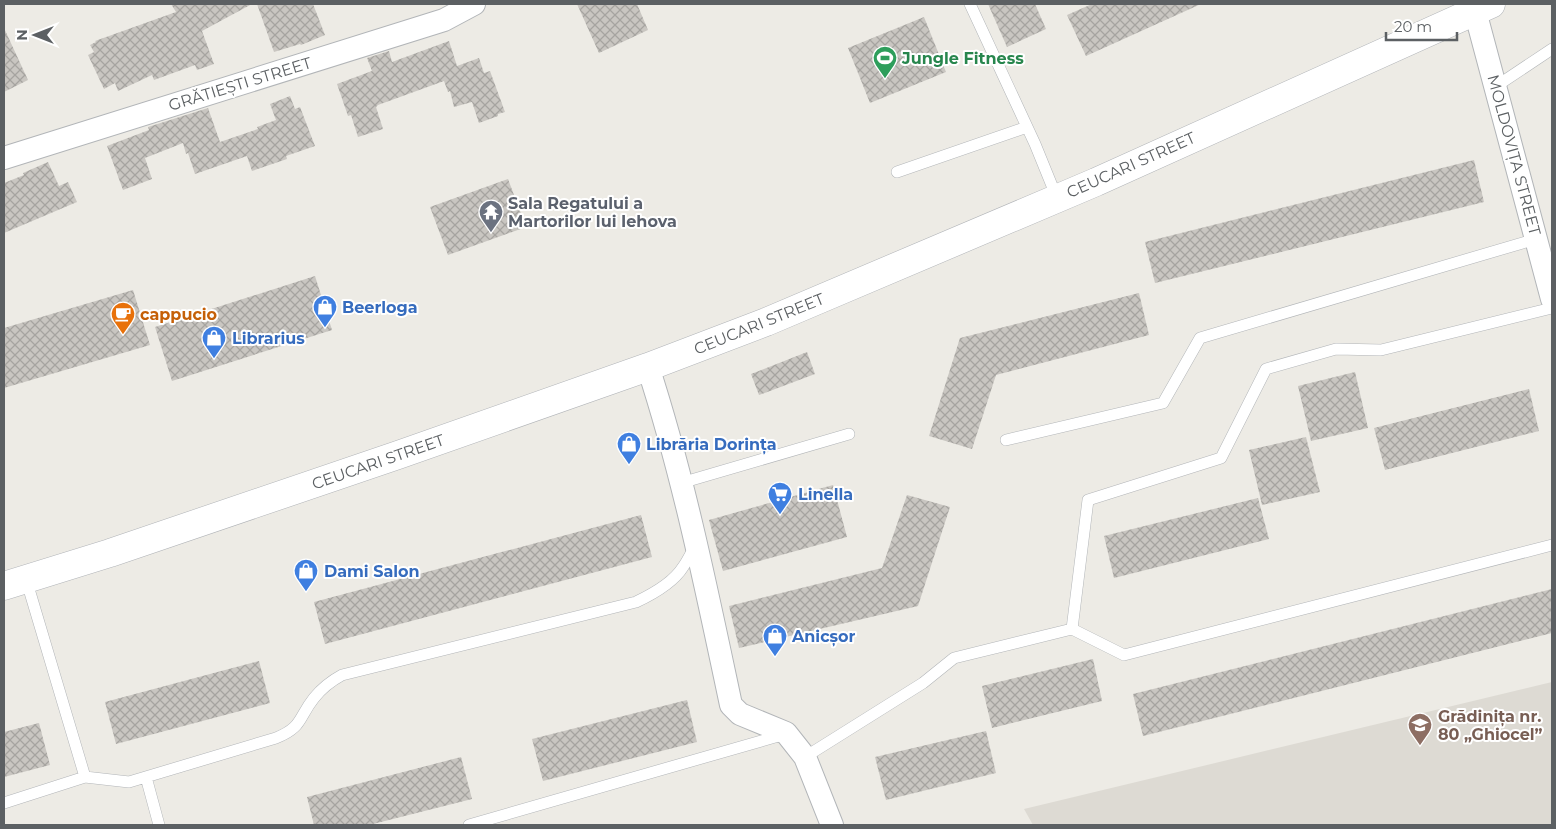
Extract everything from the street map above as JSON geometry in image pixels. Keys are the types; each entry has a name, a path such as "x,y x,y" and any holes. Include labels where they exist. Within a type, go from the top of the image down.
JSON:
{"street":[{"name":"GRĂTIEȘTI STREET","path":"4,158 444,20 474,4"},
{"name":"MOLDOVIȚA STREET","path":"1483,8 1495,87 1552,299"},
{"name":"CEUCARI STREET","path":"15,582 110,553 398,455 648,367 766,322 1057,198 1483,8"},
{"path":"648,367 665,419 696,542 732,705 740,714 752,721 786,734 805,757 832,825"}],"lane":[{"path":"970,4 1027,127 1057,198"},
{"path":"1495,87 1552,49"},
{"path":"896,172 1027,127"},
{"path":"1006,440 1162,403 1200,338 1536,239"},
{"path":"1072,629 1088,500 1221,458 1266,369 1336,349 1381,350 1552,308"},
{"path":"681,483 849,434"},
{"path":"4,803 85,777 129,782 276,738 296,726 313,699 326,685 342,674 636,602 656,592 683,568 696,542"},
{"path":"805,757 923,683 954,658 1072,629 1124,655 1552,545"},
{"path":"15,582 85,777"},
{"path":"469,825 786,734"},
{"path":"146,777 159,825"}],"shaded area":[{"name":"Grădinița nr. 80 „Ghiocel”","path":"1552,682 1552,825 1033,825 1024,809"}],"building":[{"path":"171,4 252,4 202,31 214,64 197,70 195,65 154,80 152,75 118,91 115,83 104,89 88,55 94,52 90,45 95,41 176,12"},
{"path":"257,4 313,4 325,35 301,45 274,52"},
{"path":"577,4 637,4 648,30 599,53"},
{"path":"988,4 1035,4 1046,29 1007,47"},
{"path":"1092,4 1201,4 1086,56 1067,15"},
{"path":"924,17 946,72 870,103 848,48"},
{"path":"4,28 28,80 4,92"},
{"path":"449,41 457,66 479,58 484,73 490,71 505,112 479,123 472,102 454,107 450,91 448,92 444,81 378,105 376,107 383,129 358,137 351,115 348,116 337,84 372,71 367,58 389,51 392,62"},
{"path":"290,96 295,109 300,107 315,146 286,156 287,159 252,171 247,156 195,174 183,143 145,158 152,179 123,190 107,146 149,130 148,127 208,108 220,142 258,129 257,127 276,120 270,104"},
{"path":"1474,160 1484,202 1155,283 1145,242"},
{"path":"48,162 59,186 68,182 77,202 4,233 4,183"},
{"path":"508,179 526,227 448,255 430,207"},
{"path":"315,276 332,330 172,381 155,327"},
{"path":"133,290 150,345 4,388 4,328"},
{"path":"1139,293 1149,335 996,375 972,449 929,436 960,338"},
{"path":"807,352 815,374 759,395 751,374"},
{"path":"1355,372 1368,428 1311,441 1298,386"},
{"path":"1529,389 1539,431 1385,470 1374,428"},
{"path":"1306,437 1320,492 1262,505 1249,450"},
{"path":"833,485 847,537 723,571 709,520"},
{"path":"907,495 950,507 918,606 739,648 729,606 882,568"},
{"path":"1258,498 1269,539 1114,578 1104,536"},
{"path":"641,515 652,557 325,644 314,602"},
{"path":"1552,589 1552,633 1143,736 1133,694"},
{"path":"1093,659 1102,701 992,728 982,686"},
{"path":"259,661 270,703 116,744 105,702"},
{"path":"687,700 697,742 543,781 532,739"},
{"path":"39,723 50,765 4,777 4,732"},
{"path":"986,731 996,773 886,800 875,757"},
{"path":"461,757 472,799 369,825 314,825 307,797"}],"place":[{"name":"Jungle Fitness","path":"885,79"},
{"name":"Sala Regatului a Martorilor lui Iehova","path":"491,233"},
{"name":"Beerloga","path":"325,328"},
{"name":"cappucio","path":"123,335"},
{"name":"Librarius","path":"214,359"},
{"name":"Librăria Dorința","path":"629,465"},
{"name":"Linella","path":"780,515"},
{"name":"Dami Salon","path":"306,592"},
{"name":"Anicșor","path":"775,657"},
{"name":"Grădinița nr. 80 „Ghiocel”","path":"1420,746"}]}
